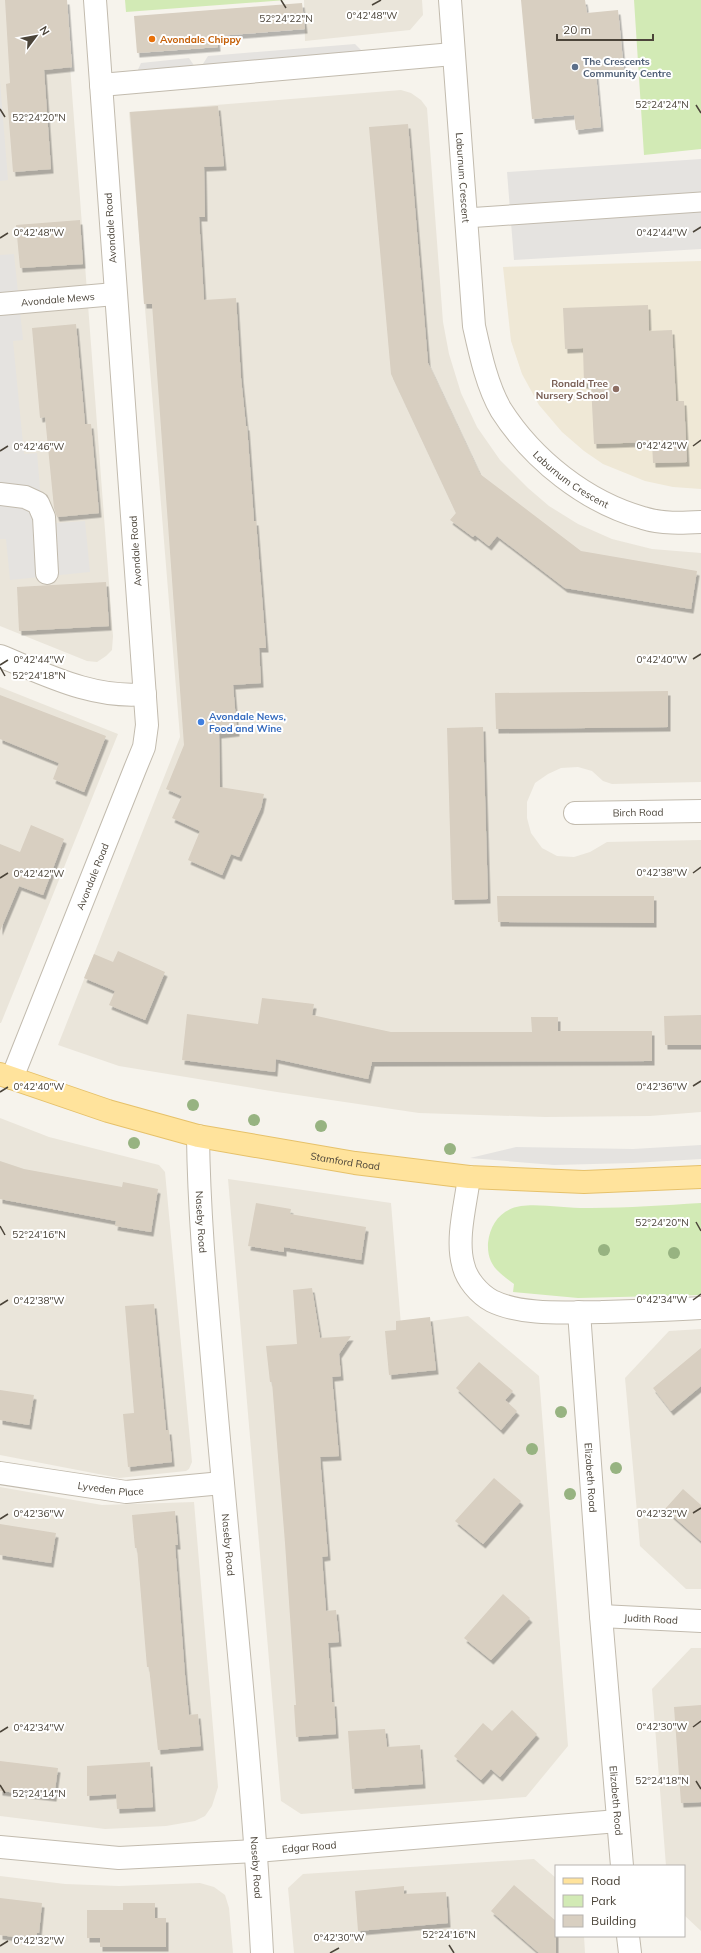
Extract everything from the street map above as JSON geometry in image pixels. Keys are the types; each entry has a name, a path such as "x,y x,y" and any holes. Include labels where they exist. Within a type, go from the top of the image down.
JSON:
{"main road":[{"name":"Stamford Road","path":"6,1076 108,1111 198,1136 355,1163 469,1177 584,1182 701,1177"}],"street":[{"name":"Avondale Road","path":"6,1076 144,746 147,725 95,0"},
{"name":"Laburnum Crescent","path":"450,0 474,326 484,368 501,409 530,447 563,478 599,501 644,518 674,523 701,522"},
{"path":"101,86 453,54"},
{"name":"Avondale Mews","path":"0,304 115,294"},
{"path":"0,494 25,497 38,503 44,517 47,573"},
{"path":"0,656 77,688 125,696 145,694"},
{"name":"Birch Road","path":"575,813 701,811"},
{"name":"Naseby Road","path":"198,1136 203,1247 222,1483 256,1851 262,1953"},
{"path":"469,1177 464,1211 461,1250 463,1265 472,1285 492,1301 514,1308 544,1312 701,1308"},
{"name":"Elizabeth Road","path":"579,1312 601,1616 622,1865"},
{"name":"Lyveden Place","path":"0,1473 126,1492 222,1483"},
{"name":"Judith Road","path":"601,1616 701,1621"},
{"name":"Edgar Road","path":"0,1847 119,1858 256,1851 618,1821"},
{"path":"628,1937 630,1953"}],"lane":[{"path":"466,218 701,202"}],"shaded area":[{"path":"0,0 65,0 113,636 112,650 97,662 87,661 0,626"},
{"path":"304,0 422,0 423,15 410,30 305,41"},
{"path":"355,44 364,53 201,67 208,56"},
{"path":"189,58 195,67 136,74 141,63"},
{"path":"0,81 8,180 0,181"},
{"path":"401,90 411,93 421,100 427,108 443,322 449,354 461,393 477,427 500,460 528,488 549,506 578,524 612,539 652,549 701,553 701,782 612,784 603,781 592,771 578,767 561,768 548,774 535,783 527,802 527,818 531,833 542,848 557,856 574,857 590,852 607,842 701,840 701,1112 650,1116 545,1117 419,1113 277,1092 119,1066 58,1045 180,737 129,112"},
{"path":"701,159 701,249 514,260 507,172"},
{"path":"14,254 23,340 13,341 24,454 37,453 43,524 85,521 90,572 10,580 6,539 0,539 0,255"},
{"name":"Ronald Tree Nursery School","path":"701,261 701,489 673,487 645,481 603,464 584,451 562,432 539,405 522,374 511,341 503,267"},
{"path":"0,687 118,734 1,1023 0,1023"},
{"path":"0,1118 49,1137 159,1165 165,1172 192,1462 189,1469 186,1471 119,1478 0,1455"},
{"path":"701,1145 701,1159 633,1163 554,1165 470,1158 516,1147 633,1149"},
{"path":"228,1179 391,1203 401,1325 468,1316 539,1376 568,1746 526,1797 301,1814 281,1801"},
{"path":"701,1329 701,1589 686,1589 640,1546 625,1378 669,1331"},
{"path":"0,1487 102,1505 194,1502 218,1787 212,1806 205,1816 195,1821 166,1826 105,1829 0,1816"},
{"path":"691,1648 701,1648 701,1931 685,1916 685,1865 666,1865 652,1689"},
{"path":"534,1859 555,1877 555,1937 584,1937 585,1953 294,1953 288,1888 303,1874"},
{"path":"0,1876 65,1884 119,1886 200,1883 214,1887 225,1895 229,1908 233,1953 0,1953"}],"green space":[{"path":"125,0 286,0 126,12"},
{"path":"634,0 701,0 701,149 644,155"},
{"path":"701,1203 701,1295 578,1298 513,1292 514,1284 498,1272 489,1257 489,1236 494,1224 502,1214 508,1210 521,1206 537,1205 605,1208"}],"building":[{"path":"5,0 67,0 72,67 44,70 51,169 13,172 6,84 10,83"},
{"name":"The Crescents Community Centre","path":"521,0 585,0 587,13 618,10 624,71 596,74 601,127 576,130 574,115 532,119"},
{"path":"302,3 305,29 217,36 218,47 137,53 134,16"},
{"path":"218,106 224,166 204,167 205,217 199,217 204,300 236,298 241,378 247,426 254,521 256,521 266,648 259,648 261,683 233,685 237,732 219,734 220,787 264,794 261,808 239,857 231,854 222,875 188,860 200,831 172,818 182,796 166,789 184,745 152,304 144,304 130,112"},
{"path":"408,124 428,363 480,474 581,551 697,571 691,609 565,588 497,536 489,546 475,535 473,537 450,520 456,513 391,374 369,127"},
{"path":"80,220 83,264 20,268 16,225"},
{"path":"648,305 649,331 672,330 676,401 684,401 687,462 653,463 652,442 594,444 591,384 584,384 583,348 565,349 563,308"},
{"path":"76,324 85,424 91,424 99,513 57,517 54,508 45,417 40,418 32,328"},
{"path":"106,582 109,626 19,631 17,587"},
{"path":"668,691 668,727 496,729 495,693"},
{"path":"0,695 106,736 84,792 53,779 59,763 0,739"},
{"path":"483,727 488,899 452,900 447,728"},
{"path":"31,825 64,839 43,895 19,886 0,931 0,844 20,852"},
{"path":"497,896 654,896 654,923 498,922"},
{"path":"118,951 165,972 145,1020 109,1005 115,991 84,978 94,954 113,962"},
{"path":"262,998 314,1004 312,1015 391,1032 532,1032 531,1017 558,1017 558,1031 652,1031 652,1061 372,1062 368,1079 276,1059 275,1072 182,1060 187,1014 258,1024"},
{"path":"701,1015 701,1045 665,1045 664,1016"},
{"path":"0,1161 24,1169 122,1187 123,1182 158,1189 151,1232 115,1226 116,1221 0,1199"},
{"path":"256,1203 291,1209 290,1214 366,1227 361,1260 284,1247 284,1252 248,1246"},
{"path":"312,1288 320,1338 351,1336 339,1354 341,1376 332,1377 339,1456 320,1457 328,1556 322,1557 326,1611 336,1610 339,1642 328,1643 336,1734 296,1737 294,1705 296,1705 285,1543 272,1382 270,1382 266,1346 297,1344 293,1290"},
{"path":"154,1304 166,1430 169,1430 172,1462 128,1467 123,1414 134,1413 125,1306"},
{"path":"430,1317 436,1370 389,1375 385,1331 396,1330 396,1321"},
{"path":"701,1348 701,1386 671,1411 653,1388"},
{"path":"479,1362 513,1391 505,1400 517,1411 501,1430 456,1388"},
{"path":"0,1390 34,1395 29,1425 0,1420"},
{"path":"494,1478 521,1501 483,1544 455,1521"},
{"path":"683,1489 701,1505 701,1541 665,1509"},
{"path":"175,1511 178,1545 175,1545 189,1715 198,1714 201,1746 158,1750 149,1667 147,1667 137,1548 135,1548 132,1515"},
{"path":"0,1524 56,1533 51,1563 0,1555"},
{"path":"503,1594 530,1618 491,1660 464,1638"},
{"path":"701,1705 701,1802 681,1803 674,1707"},
{"path":"512,1710 537,1734 500,1777 491,1769 481,1780 454,1756 483,1723 492,1731"},
{"path":"385,1729 387,1747 420,1745 423,1784 352,1789 348,1731"},
{"path":"0,1761 58,1768 54,1797 0,1791"},
{"path":"150,1762 153,1807 117,1809 116,1794 87,1796 87,1766"},
{"path":"514,1885 555,1920 556,1953 539,1953 491,1911"},
{"path":"404,1886 404,1894 446,1892 448,1923 358,1931 355,1891"},
{"path":"0,1898 42,1903 39,1933 37,1933 36,1940 0,1935"},
{"path":"123,1903 155,1903 155,1918 166,1918 166,1947 100,1947 100,1938 87,1938 87,1910 123,1910"}],"place":[{"name":"Avondale Chippy","path":"152,39"},
{"name":"The Crescents Community Centre","path":"575,67"},
{"name":"Ronald Tree Nursery School","path":"616,389"},
{"name":"Avondale News, Food and Wine","path":"201,722"}]}
